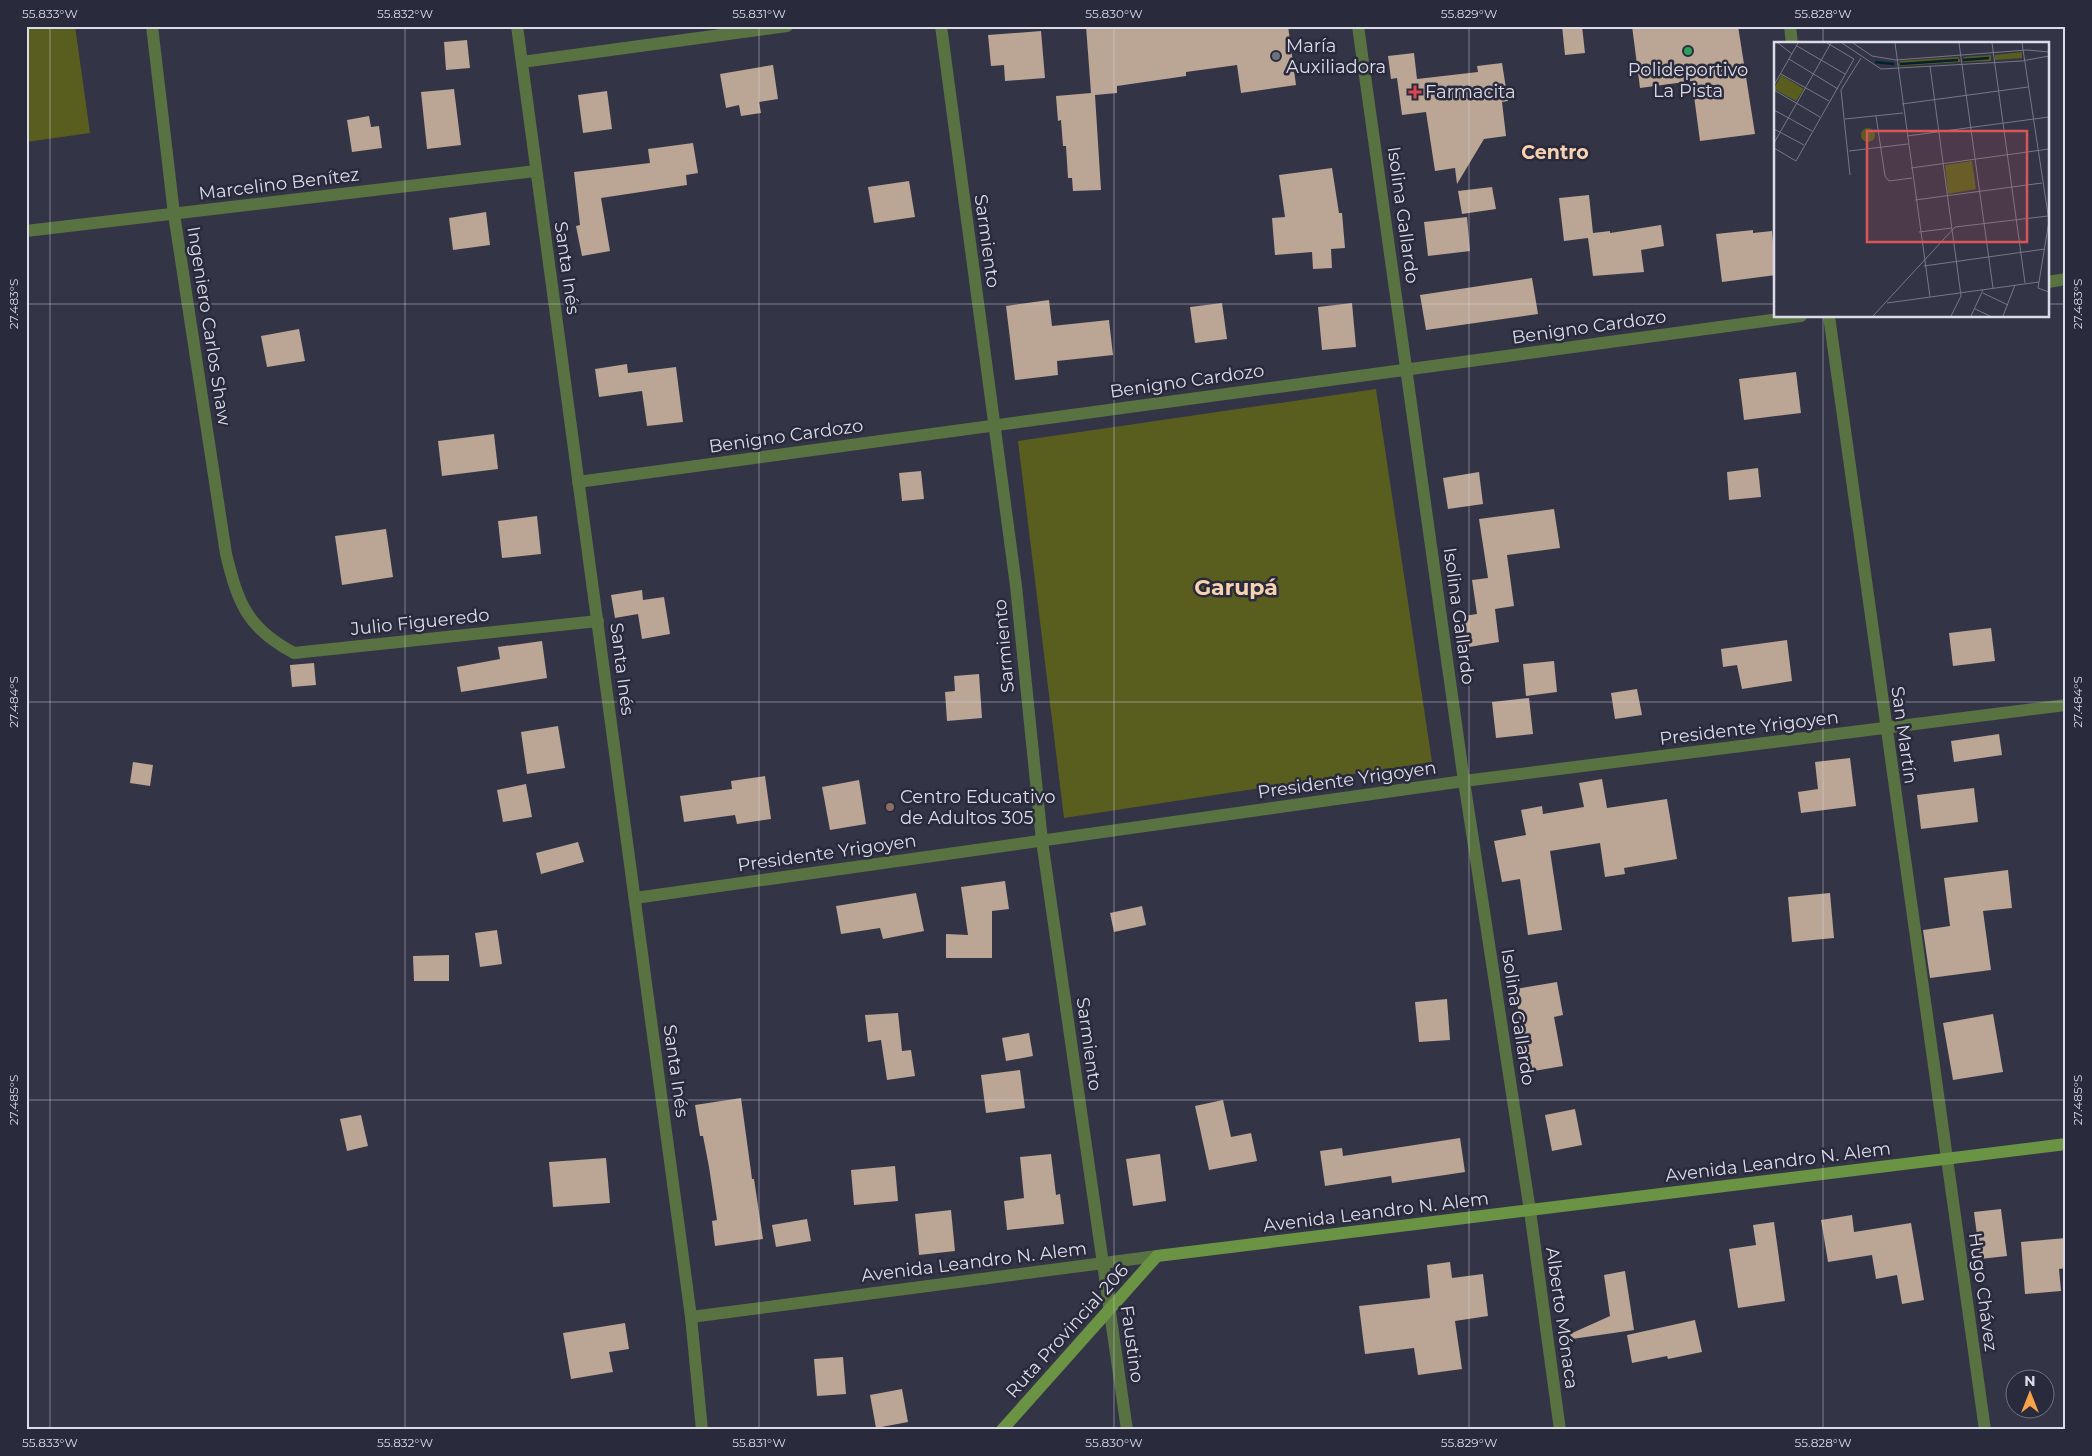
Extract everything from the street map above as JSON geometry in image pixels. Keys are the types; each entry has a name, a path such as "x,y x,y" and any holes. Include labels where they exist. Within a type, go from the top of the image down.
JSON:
{"main road":[{"name":"Avenida Leandro N. Alem","path":"1156,1256 2066,1144"},
{"name":"Ruta Provincial 206","path":"1002,1430 1156,1256"}],"street":[{"name":"Ingeniero Carlos Shaw","path":"152,26 174,214 226,554 236,594 254,625"},
{"name":"Santa Inés","path":"517,26 691,1317 702,1430"},
{"path":"522,62 787,26"},
{"name":"Sarmiento","path":"941,26 1016,586 1042,842 1103,1263"},
{"name":"Isolina Gallardo","path":"1358,26 1464,781 1530,1210"},
{"path":"1790,26 1792,42"},
{"name":"Marcelino Benítez","path":"26,231 536,171"},
{"path":"2050,282 2066,279"},
{"name":"Benigno Cardozo","path":"578,482 1786,318"},
{"name":"San Martín","path":"1830,318 1946,1159"},
{"name":"Julio Figueredo","path":"254,625 274,643 294,653 598,621"},
{"name":"Presidente Yrigoyen","path":"634,898 1464,781 2066,706"},
{"name":"Hugo Chávez","path":"1946,1159 1985,1430"},
{"name":"Alberto Mónaca","path":"1530,1210 1560,1430"},
{"name":"Avenida Leandro N. Alem","path":"691,1317 1156,1256"},
{"name":"Faustino","path":"1103,1263 1127,1430"}],"green space":[{"path":"26,26 75,26 90,133 26,142"},
{"path":"1376,389 1432,762 1064,818 1018,441"}],"building":[{"path":"1086,26 1179,26 1180,29 1202,26 1288,26 1296,85 1241,93 1237,65 1186,72 1186,76 1117,86 1117,93 1095,95 1101,190 1073,191 1072,178 1068,178 1066,146 1063,146 1061,120 1058,121 1056,96 1091,93"},
{"path":"1562,26 1582,26 1585,53 1565,55"},
{"name":"Polideportivo La Pista","path":"1632,26 1738,26 1755,134 1700,141 1692,81 1640,88"},
{"path":"1041,31 1045,78 1005,81 1004,65 991,66 988,35"},
{"path":"467,40 470,68 446,70 444,42"},
{"path":"1414,53 1417,79 1478,72 1477,66 1502,63 1508,101 1502,102 1506,136 1484,139 1457,184 1455,168 1435,171 1426,112 1402,115 1397,78 1391,79 1388,56"},
{"path":"773,65 778,99 759,102 761,113 741,116 739,105 726,108 720,74"},
{"path":"454,89 461,145 427,149 421,92"},
{"path":"607,91 612,129 583,133 578,95"},
{"path":"369,116 371,127 379,126 382,148 352,152 347,120"},
{"path":"693,143 698,173 686,175 687,185 601,198 610,251 582,256 576,226 580,225 574,172 650,163 648,149"},
{"path":"1332,168 1339,213 1342,213 1345,248 1331,249 1332,268 1313,269 1312,252 1275,255 1272,218 1285,217 1279,175"},
{"path":"909,181 915,217 874,223 868,187"},
{"path":"1492,187 1496,209 1462,214 1458,191"},
{"path":"1589,195 1593,233 1610,231 1610,233 1661,225 1664,246 1641,250 1644,272 1593,276 1588,238 1564,241 1559,198"},
{"path":"486,212 490,245 453,250 449,218"},
{"path":"1467,217 1470,251 1428,256 1424,222"},
{"path":"1753,230 1753,233 1772,231 1774,275 1722,282 1716,234"},
{"path":"1532,278 1538,314 1426,330 1420,295"},
{"path":"1049,300 1052,326 1109,320 1113,355 1057,361 1058,375 1015,380 1006,306"},
{"path":"1222,303 1227,339 1195,343 1190,307"},
{"path":"1352,303 1356,347 1322,350 1318,307"},
{"path":"299,329 305,361 267,367 261,336"},
{"path":"627,364 628,373 676,367 683,422 647,426 642,391 599,397 595,369"},
{"path":"1796,372 1801,413 1744,420 1739,379"},
{"path":"494,434 498,469 442,476 438,441"},
{"path":"1758,468 1761,497 1729,500 1727,472"},
{"path":"921,471 924,499 902,501 899,473"},
{"path":"1479,472 1483,504 1448,509 1443,478"},
{"path":"1554,509 1560,548 1507,555 1514,606 1495,609 1499,642 1469,647 1464,616 1477,614 1472,580 1488,578 1479,519"},
{"path":"537,516 541,554 502,558 498,521"},
{"path":"386,529 393,577 342,585 335,536"},
{"path":"642,590 643,600 664,597 670,634 642,639 638,614 615,618 611,595"},
{"path":"1991,628 1995,661 1953,666 1949,633"},
{"path":"1787,640 1792,681 1742,689 1737,665 1723,667 1721,649"},
{"path":"542,641 547,678 461,692 457,667 500,659 498,647"},
{"path":"1554,661 1557,692 1526,696 1523,664"},
{"path":"314,663 316,685 292,687 290,665"},
{"path":"979,674 982,718 947,721 945,692 955,691 954,676"},
{"path":"1637,689 1642,715 1615,719 1611,693"},
{"path":"1529,698 1533,734 1496,738 1492,702"},
{"path":"558,726 565,768 527,774 521,732"},
{"path":"1999,734 2002,755 1954,762 1951,741"},
{"path":"1850,758 1856,806 1801,813 1798,792 1818,789 1815,762"},
{"path":"133,762 153,765 150,786 130,783"},
{"path":"765,776 771,819 737,824 735,815 684,822 680,796 732,789 731,781"},
{"path":"1602,779 1607,808 1667,799 1677,859 1624,868 1625,874 1605,877 1600,843 1550,851 1562,930 1528,935 1520,879 1502,882 1494,841 1526,835 1521,810 1542,806 1543,814 1584,807 1579,783"},
{"path":"859,780 866,824 830,830 822,787"},
{"path":"526,784 532,817 503,822 497,790"},
{"path":"1974,788 1978,822 1921,829 1917,795"},
{"path":"578,842 584,862 541,874 536,853"},
{"path":"2008,870 2012,908 1983,911 1991,970 1930,978 1923,930 1950,926 1944,878"},
{"path":"1005,881 1009,909 992,911 992,958 946,958 946,934 968,935 961,887"},
{"path":"916,893 924,931 883,939 880,928 841,934 836,906"},
{"path":"1830,893 1834,938 1792,942 1788,897"},
{"path":"1142,906 1146,925 1114,932 1110,913"},
{"path":"497,930 502,964 480,967 475,933"},
{"path":"449,955 449,981 414,981 413,956"},
{"path":"1557,982 1563,1015 1554,1017 1563,1066 1528,1072 1515,989"},
{"path":"1447,999 1450,1040 1419,1042 1415,1002"},
{"path":"898,1013 902,1051 911,1050 915,1076 887,1080 881,1040 868,1042 865,1015"},
{"path":"1993,1014 2003,1072 1953,1080 1943,1023"},
{"path":"1029,1033 1033,1056 1006,1061 1002,1038"},
{"path":"1020,1070 1025,1108 986,1113 981,1075"},
{"path":"741,1098 752,1179 754,1179 763,1239 715,1246 712,1221 717,1220 709,1167 703,1136 700,1136 695,1105"},
{"path":"1223,1100 1231,1137 1251,1133 1257,1161 1209,1170 1195,1106"},
{"path":"1575,1109 1582,1145 1552,1151 1545,1115"},
{"path":"361,1115 368,1146 347,1151 340,1119"},
{"path":"1460,1138 1465,1172 1392,1183 1391,1176 1325,1186 1320,1151 1342,1148 1343,1156"},
{"path":"1051,1154 1056,1195 1060,1194 1064,1224 1007,1230 1004,1201 1024,1198 1020,1157"},
{"path":"1160,1154 1166,1201 1133,1206 1126,1159"},
{"path":"606,1158 610,1203 553,1207 549,1162"},
{"path":"895,1166 898,1201 854,1205 851,1170"},
{"path":"2001,1209 2007,1256 1980,1259 1974,1212"},
{"path":"951,1210 955,1251 919,1255 915,1214"},
{"path":"1852,1215 1854,1232 1911,1223 1924,1300 1902,1304 1897,1275 1876,1279 1872,1255 1828,1262 1821,1220"},
{"path":"807,1219 811,1241 776,1247 772,1225"},
{"path":"1774,1222 1785,1301 1738,1308 1729,1249 1756,1245 1753,1225"},
{"path":"2066,1238 2066,1268 2059,1269 2061,1291 2025,1294 2021,1242"},
{"path":"1450,1262 1452,1278 1483,1274 1488,1316 1455,1321 1462,1369 1418,1375 1414,1348 1365,1354 1359,1306 1430,1298 1427,1265"},
{"path":"1625,1271 1634,1330 1572,1339 1570,1334 1610,1316 1604,1275"},
{"path":"1695,1320 1702,1352 1668,1359 1667,1356 1632,1363 1627,1335"},
{"path":"625,1323 629,1349 609,1352 613,1372 571,1379 563,1333"},
{"path":"843,1357 846,1394 817,1396 814,1359"},
{"path":"902,1389 908,1422 876,1428 870,1395"}],"place":[{"name":"Polideportivo La Pista","path":"1688,51"},
{"name":"María Auxiliadora","path":"1276,56"},
{"name":"Farmacita","path":"1415,92"},
{"name":"Centro Educativo de Adultos 305","path":"890,807"}],"district":[{"name":"Centro","path":"1555,152"},
{"name":"Garupá","path":"1236,587"}]}
